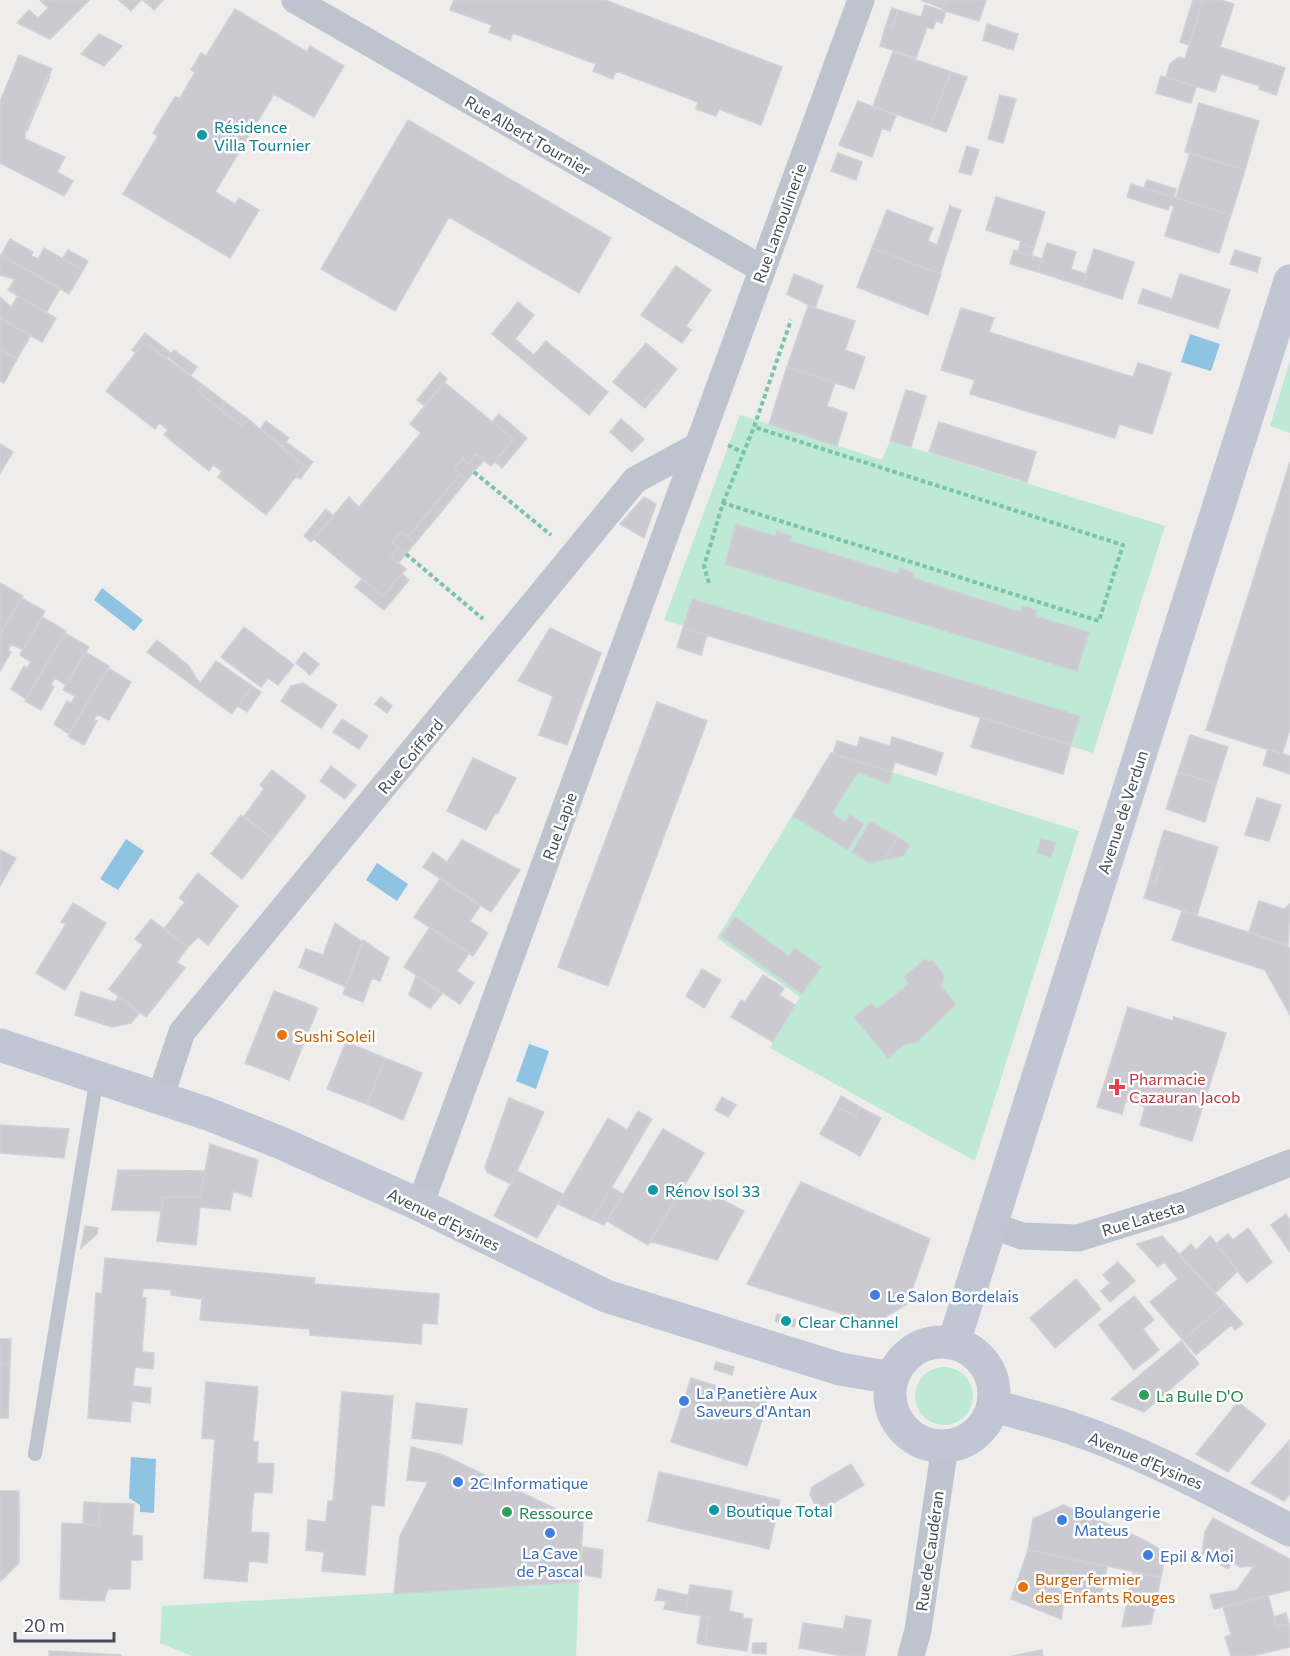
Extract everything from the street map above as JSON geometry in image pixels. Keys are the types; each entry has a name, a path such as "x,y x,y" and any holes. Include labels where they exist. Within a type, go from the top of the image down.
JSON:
{"street":[{"name":"Rue Albert Tournier","path":"295,0 762,269"},
{"name":"Rue Lamoulinerie","path":"698,446 861,0"},
{"name":"Avenue de Verdun","path":"954,1342 1290,281"},
{"name":"Rue Coiffard","path":"160,1098 182,1032 635,480 698,446"},
{"name":"Rue Lapie","path":"420,1205 698,446"},
{"name":"Avenue d'Eysines","path":"0,1045 160,1098 281,1143 420,1205 606,1296 840,1369 892,1378"},
{"name":"Rue Latesta","path":"991,1225 1022,1236 1078,1238 1184,1205 1290,1163"},
{"path":"938,1341 954,1342 969,1348 982,1359 991,1373 995,1389 995,1406 987,1421 976,1434 961,1442 945,1446 929,1444 914,1438 902,1427 894,1413 890,1398 892,1378 908,1354 922,1345 938,1341"},
{"name":"Avenue d'Eysines","path":"995,1406 1074,1429 1120,1447 1185,1475 1290,1530"},
{"name":"Rue de Caudéran","path":"910,1656 918,1630 945,1446"}],"lane":[{"path":"35,1454 97,1077"}],"path":[{"path":"710,583 704,566 723,503 754,427 791,320"},
{"path":"723,503 1099,621 1123,545 754,427"},
{"path":"474,472 574,556"},
{"path":"405,554 506,639"}],"green space":[{"path":"1290,361 1290,433 1270,426"},
{"path":"740,415 882,460 890,441 1165,526 1093,753 664,620"},
{"path":"831,753 1079,831 975,1161 770,1048 800,997 717,938"},
{"path":"938,1367 950,1367 965,1375 973,1390 973,1402 965,1417 950,1425 938,1425 923,1417 915,1402 915,1390 923,1375"},
{"path":"579,1582 576,1656 192,1656 160,1643 162,1606"}],"water":[{"path":"1190,334 1220,344 1211,371 1181,362"},
{"path":"102,588 143,620 134,631 94,600"},
{"path":"126,839 144,851 118,890 100,879"},
{"path":"377,863 408,884 397,901 366,880"},
{"path":"529,1044 549,1051 536,1089 516,1081"},
{"path":"131,1457 156,1459 154,1513 140,1512 140,1505 129,1498"}],"building":[{"path":"40,0 89,0 50,39 17,23 29,10 38,18 48,8"},
{"path":"119,0 141,0 131,11"},
{"path":"143,0 163,0 154,10"},
{"path":"454,0 605,0 782,67 761,125 719,109 716,116 696,109 698,102 616,71 613,79 593,71 596,64 513,33 510,40 489,32 492,25 450,10"},
{"path":"921,0 945,0 942,8"},
{"path":"945,0 986,0 979,21 942,10"},
{"path":"1193,0 1203,0 1189,45 1180,42"},
{"path":"1203,0 1221,0 1234,4 1220,47 1285,68 1276,95 1259,89 1260,86 1221,74 1215,92 1166,77 1170,64 1179,57 1185,59"},
{"path":"925,5 946,12 942,23 936,21 933,29 927,27 916,58 880,46 886,25 892,28 898,10 921,17"},
{"path":"892,8 898,10 892,28 886,25"},
{"name":"Résidence Villa Tournier","path":"235,9 307,52 310,46 344,66 314,117 274,94 215,192 235,204 239,198 259,210 230,258 123,194 158,136 153,133 175,97 180,98 195,72 191,70 201,53 206,56"},
{"path":"987,24 1018,34 1013,50 983,40"},
{"path":"99,34 122,46 104,66 81,54"},
{"path":"893,52 951,72 930,126 873,106"},
{"path":"19,55 52,69 25,131 25,139 65,157 57,172 73,181 64,196 0,163 0,102"},
{"path":"951,72 967,77 946,132 930,126"},
{"path":"48,74 50,76 27,131 25,131"},
{"path":"1161,76 1196,87 1191,103 1156,93"},
{"path":"1000,95 1016,99 1003,143 988,139"},
{"path":"858,101 896,116 890,131 882,128 872,157 839,145"},
{"path":"1199,103 1259,121 1245,170 1185,152"},
{"path":"408,120 611,238 579,293 449,217 395,311 321,269"},
{"path":"967,146 979,150 971,175 959,172"},
{"path":"838,153 862,162 856,180 831,171"},
{"path":"1190,153 1245,170 1231,215 1176,198"},
{"path":"1147,180 1176,189 1174,197 1144,188"},
{"path":"1131,184 1231,215 1219,253 1165,236 1174,206 1170,205 1168,210 1127,197"},
{"path":"996,197 1045,212 1034,248 1020,244 1021,241 986,230"},
{"path":"950,206 961,210 940,274 872,248 887,210 933,228 928,241 937,245"},
{"path":"10,239 33,252 31,256 38,259 44,248 83,270 69,294 1,255"},
{"path":"1047,243 1076,252 1071,269 1086,274 1082,286 1038,272"},
{"path":"1020,244 1034,248 1031,256 1018,252"},
{"path":"872,248 941,274 928,315 857,287"},
{"path":"1094,249 1134,262 1122,299 1082,286"},
{"path":"68,250 88,261 83,270 62,259"},
{"path":"1014,250 1042,259 1038,272 1010,264"},
{"path":"1235,250 1261,258 1257,272 1230,264"},
{"path":"0,255 60,289 46,313 8,290 15,279 0,275"},
{"path":"676,266 711,290 686,326 691,330 682,343 641,315"},
{"path":"794,274 823,286 815,308 787,294"},
{"path":"1180,274 1230,290 1218,328 1138,303 1143,289 1172,299"},
{"path":"18,296 56,318 42,342 0,318 0,297 11,307"},
{"path":"518,302 534,315 515,339 534,355 546,341 608,392 589,415 492,334"},
{"path":"808,306 855,321 845,350 865,357 854,389 787,367"},
{"path":"961,308 994,318 989,332 1133,377 1138,363 1171,373 1152,434 1119,424 1115,438 970,394 975,380 941,370"},
{"path":"0,318 31,335 17,359 0,349"},
{"path":"145,333 171,353 166,359 144,342 136,353 132,350"},
{"path":"144,342 203,385 198,392 242,426 247,418 304,466 266,515 218,477 222,471 213,465 209,471 164,435 168,430 159,423 155,429 106,391"},
{"path":"646,343 677,369 660,390 653,391 641,405 613,382"},
{"path":"0,349 17,359 4,383 0,381"},
{"path":"174,350 197,367 191,375 168,357"},
{"path":"787,367 835,383 827,406 847,413 837,446 769,424"},
{"path":"440,372 447,379 425,406 417,400"},
{"path":"444,382 513,439 491,466 476,454 469,463 463,458 454,469 460,474 408,537 401,532 392,543 398,548 391,557 406,569 383,596 314,539 349,497 359,507 421,433 410,424"},
{"path":"203,385 225,402 220,409 198,392"},
{"path":"660,390 645,408 641,405 653,391"},
{"path":"906,390 926,396 911,447 890,441"},
{"path":"225,402 247,418 242,426 220,409"},
{"path":"499,414 527,438 502,468 495,462 513,439 492,422"},
{"path":"621,419 644,439 632,452 610,432"},
{"path":"266,421 289,438 283,446 260,429"},
{"path":"939,422 1036,452 1027,482 929,452"},
{"path":"286,442 313,462 300,479 296,476 304,466 282,448"},
{"path":"0,444 13,452 0,473"},
{"path":"476,454 484,460 476,469 469,463"},
{"path":"463,458 476,469 467,480 454,469"},
{"path":"1290,462 1290,729 1282,754 1206,730"},
{"path":"460,474 467,480 441,512 434,506"},
{"path":"644,497 656,504 644,538 620,524"},
{"path":"434,506 441,512 415,543 408,537"},
{"path":"326,509 333,516 311,542 304,536"},
{"path":"736,524 775,536 777,531 792,536 790,541 898,574 899,568 914,573 913,578 1020,612 1022,606 1037,610 1035,616 1089,632 1077,671 725,564"},
{"path":"401,532 415,543 406,554 392,543"},
{"path":"398,548 406,554 398,563 391,557"},
{"path":"402,574 409,580 384,610 355,587 362,579 383,596"},
{"path":"0,583 23,596 0,635"},
{"path":"21,598 45,611 23,650 11,644 8,650 11,652 0,671 0,635"},
{"path":"692,599 1080,716 1071,745 683,628"},
{"path":"42,617 66,631 26,699 11,689 24,666 27,668 31,662 20,655"},
{"path":"244,627 294,665 278,685 268,678 261,687 221,657"},
{"path":"550,628 601,653 567,745 539,735 553,696 518,681"},
{"path":"683,628 707,635 701,655 677,647"},
{"path":"65,633 89,647 66,685 55,678 51,685 54,687 41,710 25,701"},
{"path":"157,640 188,665 200,684 216,661 252,686 232,714 147,652"},
{"path":"85,652 109,666 69,734 54,724 67,701 71,703 75,696 63,690"},
{"path":"304,652 319,664 310,675 296,663"},
{"path":"108,668 131,682 109,720 97,714 94,720 97,721 84,745 68,736"},
{"path":"303,683 337,705 321,728 281,701 291,686"},
{"path":"252,686 261,692 247,712 238,706"},
{"path":"381,697 392,706 387,713 375,704"},
{"path":"657,702 707,721 608,986 558,967"},
{"path":"981,717 1071,745 1063,774 971,747"},
{"path":"342,719 368,736 359,749 333,732"},
{"path":"1190,735 1228,747 1216,784 1178,772"},
{"path":"860,737 890,746 892,737 943,753 936,775 895,762 892,772 833,754 837,741 857,747"},
{"path":"1268,749 1290,756 1290,774 1263,765"},
{"path":"831,753 892,772 889,784 858,772 832,813 845,822 850,815 864,824 848,850 793,816"},
{"path":"473,758 516,778 498,813 496,812 486,830 447,811"},
{"path":"331,766 356,785 345,799 320,781"},
{"path":"272,770 306,796 273,839 244,816 264,789 260,785"},
{"path":"1178,772 1216,784 1205,822 1166,809"},
{"path":"1257,798 1281,805 1269,841 1245,835"},
{"path":"241,815 273,839 242,879 211,854"},
{"path":"870,821 898,837 884,860 869,863 852,852"},
{"path":"1164,830 1218,847 1197,915 1144,898 1149,882 1155,884 1161,863 1155,861"},
{"path":"898,837 910,845 903,856 884,860"},
{"path":"1041,838 1056,843 1051,857 1037,853"},
{"path":"462,840 520,870 491,912 423,867 433,852 447,862"},
{"path":"0,850 16,858 0,886"},
{"path":"1155,861 1161,863 1155,884 1149,882"},
{"path":"198,873 238,906 208,945 198,937 188,947 164,929 185,902 179,898"},
{"path":"440,879 480,906 470,921 488,933 473,956 414,917"},
{"path":"1259,901 1284,909 1290,904 1288,947 1249,932"},
{"path":"73,903 106,923 65,990 36,973 66,924 61,922"},
{"path":"1182,911 1287,945 1290,950 1290,1015 1265,970 1172,940"},
{"path":"735,917 789,956 795,948 821,967 802,994 721,936"},
{"path":"151,919 188,947 177,962 185,968 146,1017 109,989 143,945 135,939"},
{"path":"335,923 363,942 346,987 299,967 306,949 323,955"},
{"path":"430,927 469,953 457,971 474,983 460,1004 404,967"},
{"path":"363,940 389,958 380,981 372,978 363,1002 343,994"},
{"path":"925,959 927,962 933,961 943,974 943,982 940,985 956,1004 917,1042 904,1045 888,1058 854,1017 872,1003 877,1009 909,984 904,977"},
{"path":"702,969 721,980 704,1008 686,996"},
{"path":"763,975 784,988 779,995 795,1005 773,1042 731,1017 741,1000 745,1002"},
{"path":"416,976 442,994 430,1008 409,995"},
{"name":"Sushi Soleil","path":"274,991 318,1008 289,1080 245,1063"},
{"path":"81,992 115,1002 119,996 139,1013 131,1023 112,1027 75,1015"},
{"path":"1128,1007 1173,1021 1174,1017 1226,1033 1192,1141 1140,1125 1145,1107 1126,1100 1122,1114 1097,1107"},
{"path":"346,1042 385,1058 367,1104 327,1089"},
{"path":"385,1058 422,1073 403,1120 367,1104"},
{"path":"841,1096 860,1107 856,1117 836,1106"},
{"path":"722,1097 736,1105 728,1117 715,1110"},
{"path":"509,1098 544,1112 511,1184 487,1172 485,1167"},
{"path":"836,1106 856,1117 860,1107 881,1118 860,1156 820,1134"},
{"path":"638,1111 652,1119 592,1220 558,1204 608,1118 627,1130"},
{"path":"0,1125 69,1129 64,1158 0,1153"},
{"name":"Rénov Isol 33","path":"663,1129 704,1153 648,1245 607,1221"},
{"path":"210,1144 258,1160 251,1197 233,1191 230,1210 200,1207 196,1245 157,1241 163,1197 200,1197"},
{"path":"118,1170 205,1171 200,1197 163,1197 161,1211 112,1210"},
{"path":"517,1171 563,1194 537,1238 494,1216"},
{"path":"801,1182 930,1239 907,1304 874,1324 747,1284"},
{"path":"684,1186 710,1202 715,1196 744,1211 717,1260 650,1241"},
{"path":"611,1187 623,1194 604,1225 592,1220"},
{"path":"1286,1214 1290,1220 1290,1252 1271,1225"},
{"path":"85,1226 98,1228 97,1234 81,1248"},
{"path":"1248,1228 1272,1262 1247,1283 1216,1244 1228,1234 1233,1240"},
{"path":"1162,1236 1225,1304 1183,1340 1150,1302 1178,1279 1164,1262 1158,1267 1137,1244"},
{"path":"1210,1236 1238,1271 1215,1293 1179,1255 1191,1244 1196,1250"},
{"path":"105,1258 315,1278 314,1284 439,1294 437,1324 422,1323 421,1344 310,1335 310,1329 200,1320 202,1299 171,1295 171,1290 143,1288 142,1297 146,1298 142,1352 154,1353 153,1369 135,1367 133,1386 151,1388 150,1403 132,1401 130,1422 88,1418 96,1293 102,1294"},
{"path":"1118,1262 1135,1281 1110,1302 1101,1291 1110,1283 1103,1275"},
{"path":"1076,1279 1101,1309 1055,1348 1030,1318"},
{"path":"1134,1296 1154,1320 1143,1329 1159,1350 1134,1370 1099,1325"},
{"path":"1225,1304 1243,1324 1235,1330 1231,1325 1196,1355 1183,1340"},
{"name":"Clear Channel","path":"777,1314 796,1320 794,1327 775,1321"},
{"path":"0,1339 11,1339 10,1365 0,1364"},
{"path":"1181,1341 1199,1364 1144,1412 1111,1399"},
{"path":"716,1362 734,1367 732,1375 714,1369"},
{"path":"0,1364 10,1365 8,1418 0,1418"},
{"path":"691,1378 768,1402 747,1466 671,1442"},
{"path":"206,1382 258,1387 253,1442 258,1442 257,1463 274,1464 272,1493 254,1492 252,1512 251,1532 269,1533 267,1563 249,1561 247,1582 204,1578 215,1439 202,1438"},
{"path":"342,1392 393,1396 384,1506 371,1505 365,1575 322,1571 324,1552 306,1550 308,1520 326,1522 328,1501 333,1501"},
{"path":"1238,1402 1266,1424 1228,1472 1196,1454"},
{"path":"416,1403 467,1409 462,1444 412,1438"},
{"path":"1289,1441 1290,1494 1284,1501 1251,1483"},
{"path":"411,1447 443,1455 583,1522 579,1582 394,1594 400,1536 428,1482 407,1480"},
{"path":"851,1464 864,1485 819,1512 810,1495 812,1487"},
{"name":"Boutique Total","path":"659,1472 780,1500 769,1549 648,1521"},
{"path":"0,1491 19,1491 17,1565 0,1582"},
{"path":"19,1491 19,1562 17,1565"},
{"path":"84,1502 100,1503 99,1525 83,1524"},
{"path":"100,1503 134,1504 132,1535 142,1536 142,1560 131,1560 130,1589 108,1589 104,1601 60,1599 62,1523 99,1525"},
{"path":"1063,1505 1142,1539 1166,1553 1161,1577 1028,1550 1033,1519"},
{"path":"1213,1518 1290,1559 1290,1590 1214,1609 1210,1595 1237,1590 1254,1566 1240,1567 1232,1562 1228,1569 1202,1554 1205,1532"},
{"path":"583,1547 603,1550 601,1578 581,1574"},
{"path":"1028,1550 1107,1567 1099,1606 1064,1600 1061,1619 1011,1599"},
{"path":"1133,1573 1161,1577 1151,1624 1122,1627"},
{"path":"690,1585 732,1591 729,1611 743,1614 743,1618 752,1619 747,1651 705,1645 709,1617 685,1613"},
{"path":"658,1589 688,1595 685,1613 664,1609 666,1601 655,1600"},
{"path":"1268,1596 1277,1627 1289,1624 1290,1647 1252,1656 1231,1656 1225,1637 1231,1635 1223,1607"},
{"path":"1286,1613 1289,1624 1277,1627 1274,1617"},
{"path":"701,1616 709,1617 705,1645 697,1643"},
{"path":"846,1616 871,1620 865,1656 843,1656 799,1648 803,1623 843,1629"},
{"path":"753,1643 766,1643 766,1654 752,1653"},
{"path":"1042,1650 1043,1656 1012,1656"},
{"path":"49,1651 121,1655 121,1656 49,1656"}],"place":[{"name":"Résidence Villa Tournier","path":"202,135"},
{"name":"Sushi Soleil","path":"282,1035"},
{"name":"Pharmacie Cazauran Jacob","path":"1117,1087"},
{"name":"Rénov Isol 33","path":"653,1190"},
{"name":"Le Salon Bordelais","path":"875,1295"},
{"name":"Clear Channel","path":"786,1321"},
{"name":"La Bulle D'O","path":"1144,1395"},
{"name":"La Panetière Aux Saveurs d'Antan","path":"684,1401"},
{"name":"2C Informatique","path":"458,1482"},
{"name":"Boutique Total","path":"714,1510"},
{"name":"Ressource","path":"507,1512"},
{"name":"Boulangerie Mateus","path":"1062,1520"},
{"name":"La Cave de Pascal","path":"550,1533"},
{"name":"Epil & Moi","path":"1148,1555"},
{"name":"Burger fermier des Enfants Rouges","path":"1023,1587"}]}
